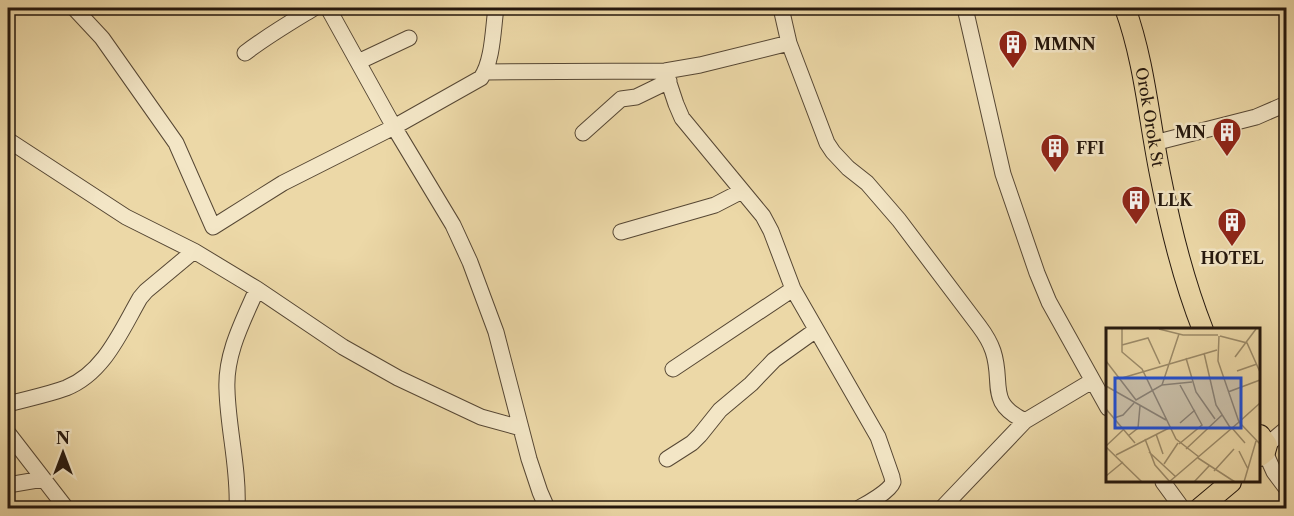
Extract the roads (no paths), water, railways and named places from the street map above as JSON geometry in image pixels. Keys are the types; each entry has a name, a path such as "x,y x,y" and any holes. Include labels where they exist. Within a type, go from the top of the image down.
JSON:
{"main road":[{"name":"Orok Orok St","path":"1125,8 1138,47 1161,179 1178,251 1202,328"},
{"path":"1200,508 1230,483"}],"street":[{"path":"74,8 102,38 176,143 213,227 283,183 394,127 481,78 488,62 496,8"},
{"path":"245,53 314,8"},
{"path":"328,8 394,127 453,225 470,262 496,332 536,480 547,508"},
{"path":"781,8 789,43 827,143 848,168 867,183 892,212 979,326 994,352 998,394 1003,407 1012,415 1025,421"},
{"path":"965,8 1003,174 1027,246 1049,302 1106,405"},
{"path":"358,62 409,38"},
{"path":"583,133 621,99 636,97 667,76 700,65 789,43"},
{"path":"485,72 667,76"},
{"path":"667,76 682,118 763,216 793,289 878,437 893,482 878,496 859,508"},
{"path":"1154,143 1256,117 1287,104"},
{"path":"8,140 126,217 194,251 257,289 343,347 398,378 481,417 521,428"},
{"path":"621,232 715,205 742,191"},
{"path":"8,404 66,388 98,367 110,351 140,298 194,251"},
{"path":"237,508 236,477 226,389 228,367 232,346 257,289"},
{"path":"673,369 793,289"},
{"path":"667,459 692,443 720,410 751,384 774,360 816,330"},
{"path":"942,508 1025,421 1092,381"},
{"path":"1287,429 1263,447 1274,472 1287,488"},
{"path":"8,433 66,508"},
{"path":"8,485 43,479"},
{"path":"1163,483 1182,508"}],"place":[{"name":"MMNN","path":"1013,70"},
{"name":"MN","path":"1227,158"},
{"name":"FFI","path":"1055,174"},
{"name":"LLK","path":"1136,226"},
{"name":"HOTEL","path":"1232,248"}]}
